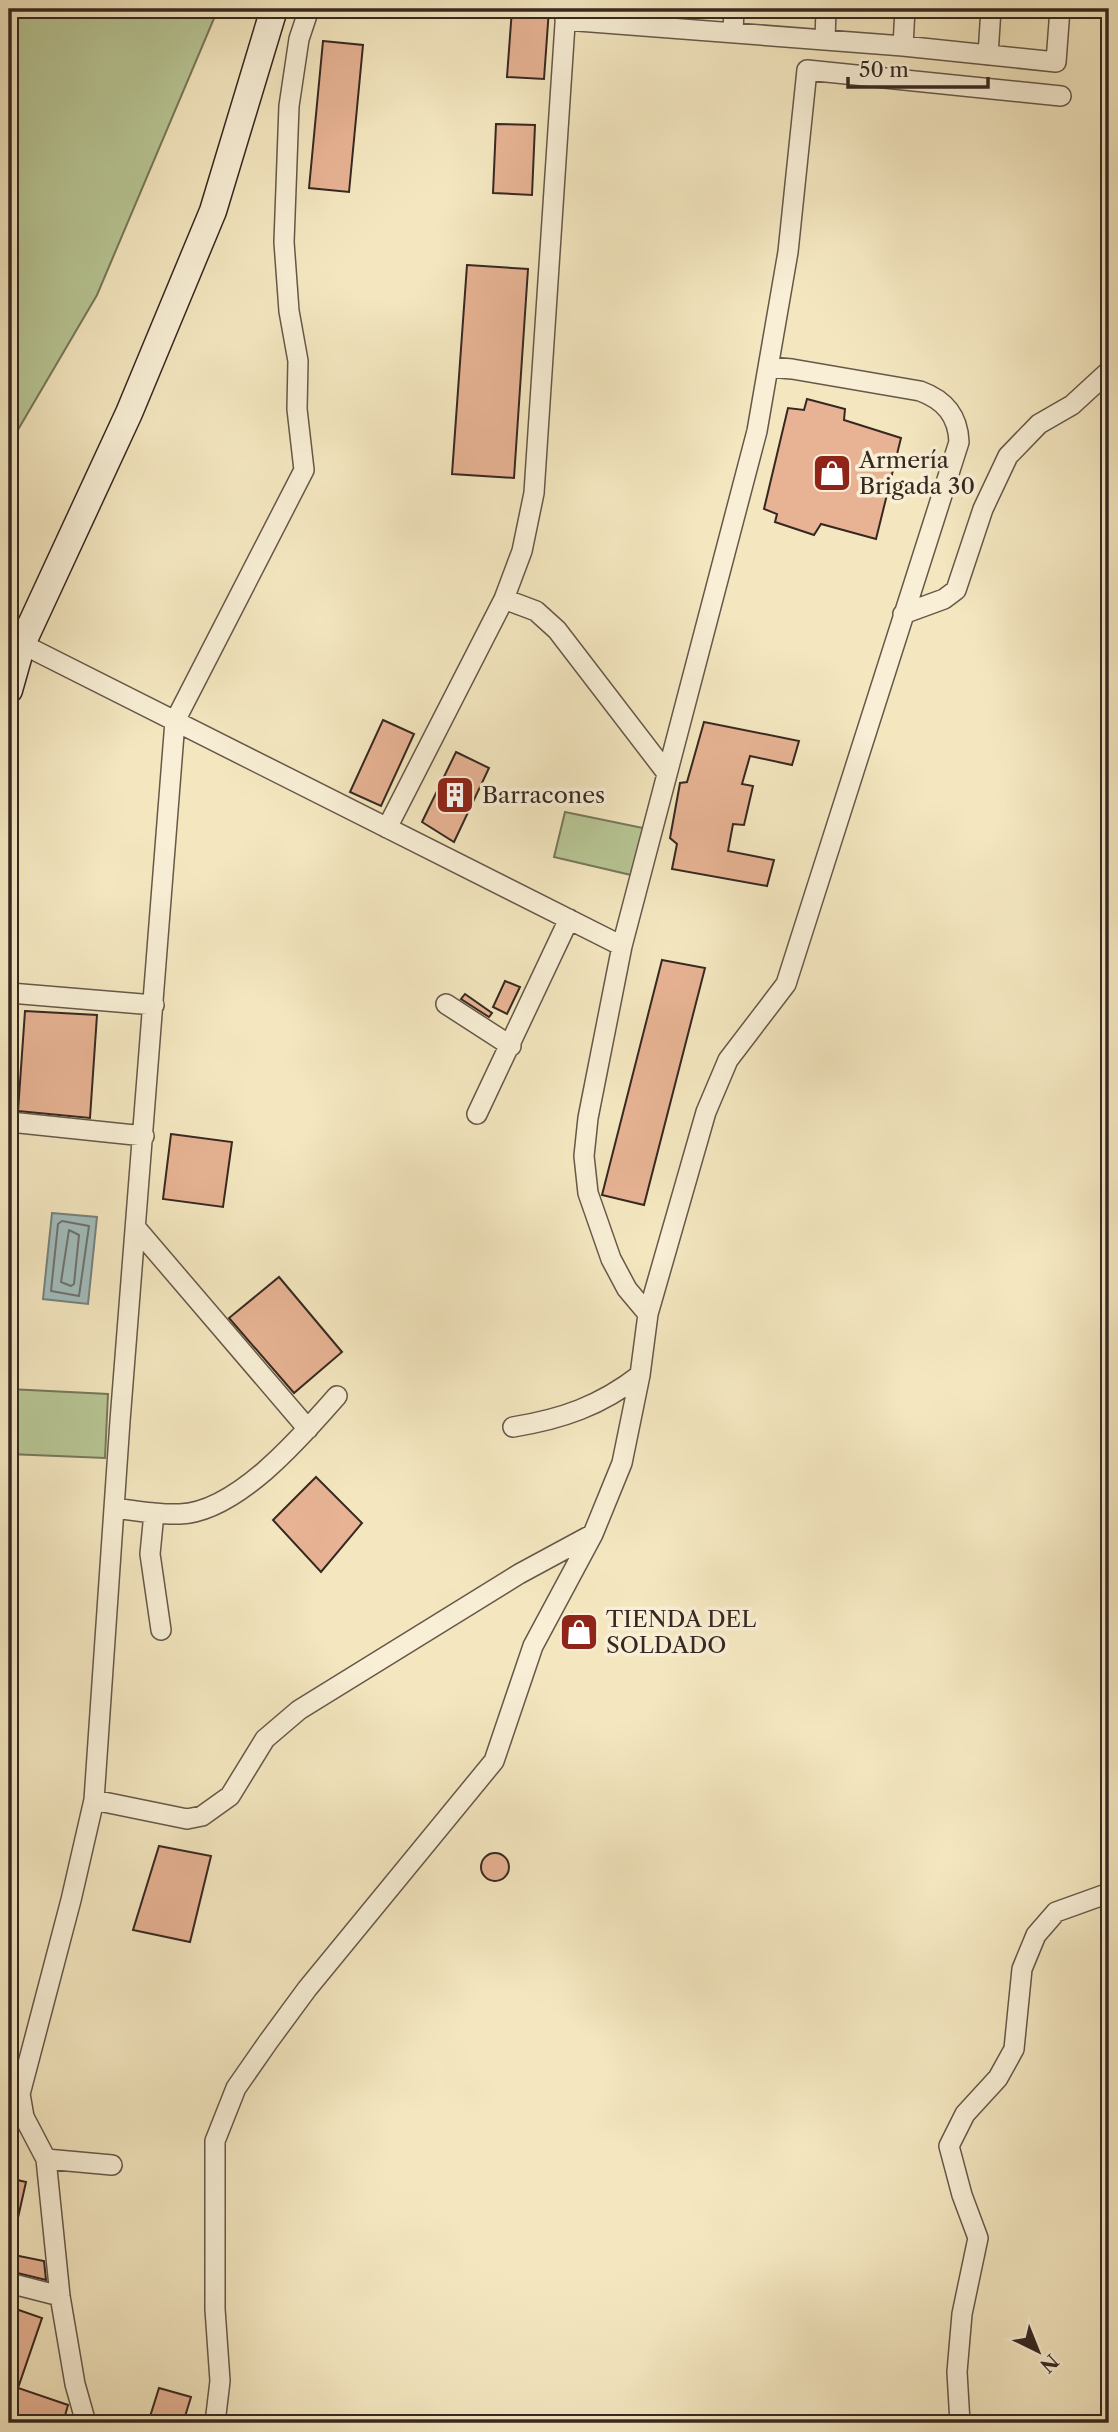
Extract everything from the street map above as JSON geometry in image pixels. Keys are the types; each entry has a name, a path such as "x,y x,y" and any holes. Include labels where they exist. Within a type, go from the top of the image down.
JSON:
{"main road":[{"path":"9,690 22,644 129,413 213,211 274,9"}],"street":[{"path":"86,2423 75,2384 60,2296 46,2159 24,2117 20,2094 71,1900 94,1800 175,721 304,470 297,409 298,362 289,311 284,242 289,106 299,39 309,9"},
{"path":"733,32 734,9"},
{"path":"825,40 826,9"},
{"path":"904,46 905,9"},
{"path":"988,55 991,9"},
{"path":"387,828 505,598 523,551 534,493 566,15 655,17 733,32 1056,62 1060,9"},
{"path":"648,1314 627,1289 611,1259 588,1193 584,1156 588,1118 622,946 757,431 788,251 807,70 1061,96"},
{"path":"215,2423 220,2381 215,2309 215,2141 236,2088 307,1989 494,1761 533,1646 593,1534 622,1463 640,1375 648,1314 706,1112 728,1060 786,984 959,442 958,423 939,398 920,391 792,369 769,368"},
{"path":"903,614 944,599 956,590 983,509 1008,456 1039,424 1072,405 1109,371"},
{"path":"505,598 536,611 557,630 666,772"},
{"path":"22,644 622,946"},
{"path":"477,1114 569,919"},
{"path":"10,993 154,1005"},
{"path":"446,1004 510,1046"},
{"path":"10,1122 144,1136"},
{"path":"136,1228 308,1429"},
{"path":"513,1427 556,1420 586,1410 615,1395 640,1375"},
{"path":"116,1508 182,1515 208,1509 242,1489 308,1429 337,1396"},
{"path":"154,1513 150,1554 161,1630"},
{"path":"94,1800 187,1819 202,1816 230,1796 265,1739 299,1710 519,1574 593,1534"},
{"path":"960,2423 957,2372 962,2314 978,2238 949,2146 965,2114 998,2078 1014,2049 1021,1969 1036,1935 1056,1912 1109,1893"},
{"path":"46,2159 112,2165"},
{"path":"9,2283 60,2296"}],"green space":[{"path":"9,9 218,9 97,295 9,445"},
{"path":"565,812 643,828 631,875 554,857"},
{"path":"9,1389 108,1394 105,1458 9,1454"}],"water":[{"path":"52,1213 97,1217 88,1304 43,1299"}],"building":[{"path":"512,9 549,9 544,79 507,77"},
{"path":"323,41 363,45 349,192 309,188"},
{"path":"496,124 535,125 532,195 493,193"},
{"path":"467,265 528,269 514,478 452,474"},
{"name":"Armería Brigada 30","path":"807,399 845,409 844,420 901,438 876,539 821,524 814,535 775,522 777,514 764,509 788,408 804,410"},
{"path":"383,720 414,734 381,806 350,792"},
{"path":"704,722 799,741 792,765 750,756 742,784 753,786 744,825 733,824 728,851 774,860 767,886 672,869 677,844 670,838 680,783 687,782"},
{"name":"Barracones","path":"456,752 489,768 454,842 422,822"},
{"path":"662,960 705,968 644,1205 602,1195"},
{"path":"505,981 520,987 507,1014 493,1007"},
{"path":"465,994 492,1013 489,1017 461,999"},
{"path":"25,1011 97,1015 90,1118 18,1111"},
{"path":"171,1134 232,1142 223,1207 163,1199"},
{"path":"279,1277 342,1352 294,1393 229,1318"},
{"path":"316,1477 362,1523 321,1572 273,1520"},
{"name":"TIENDA DEL SOLDADO","path":"572,1614 597,1639 585,1649 561,1625"},
{"path":"159,1846 211,1856 190,1942 133,1930"},
{"path":"495,1853 505,1857 509,1867 505,1877 495,1881 485,1877 481,1867 485,1857"},
{"path":"9,2178 26,2182 15,2231 9,2230"},
{"path":"9,2254 44,2261 46,2280 9,2271"},
{"path":"13,2308 42,2318 18,2388 68,2405 63,2423 9,2423 9,2322"},
{"path":"159,2388 191,2397 183,2423 148,2423"}],"place":[{"name":"Armería Brigada 30","path":"832,473"},
{"name":"Barracones","path":"455,795"},
{"name":"TIENDA DEL SOLDADO","path":"579,1632"}]}
